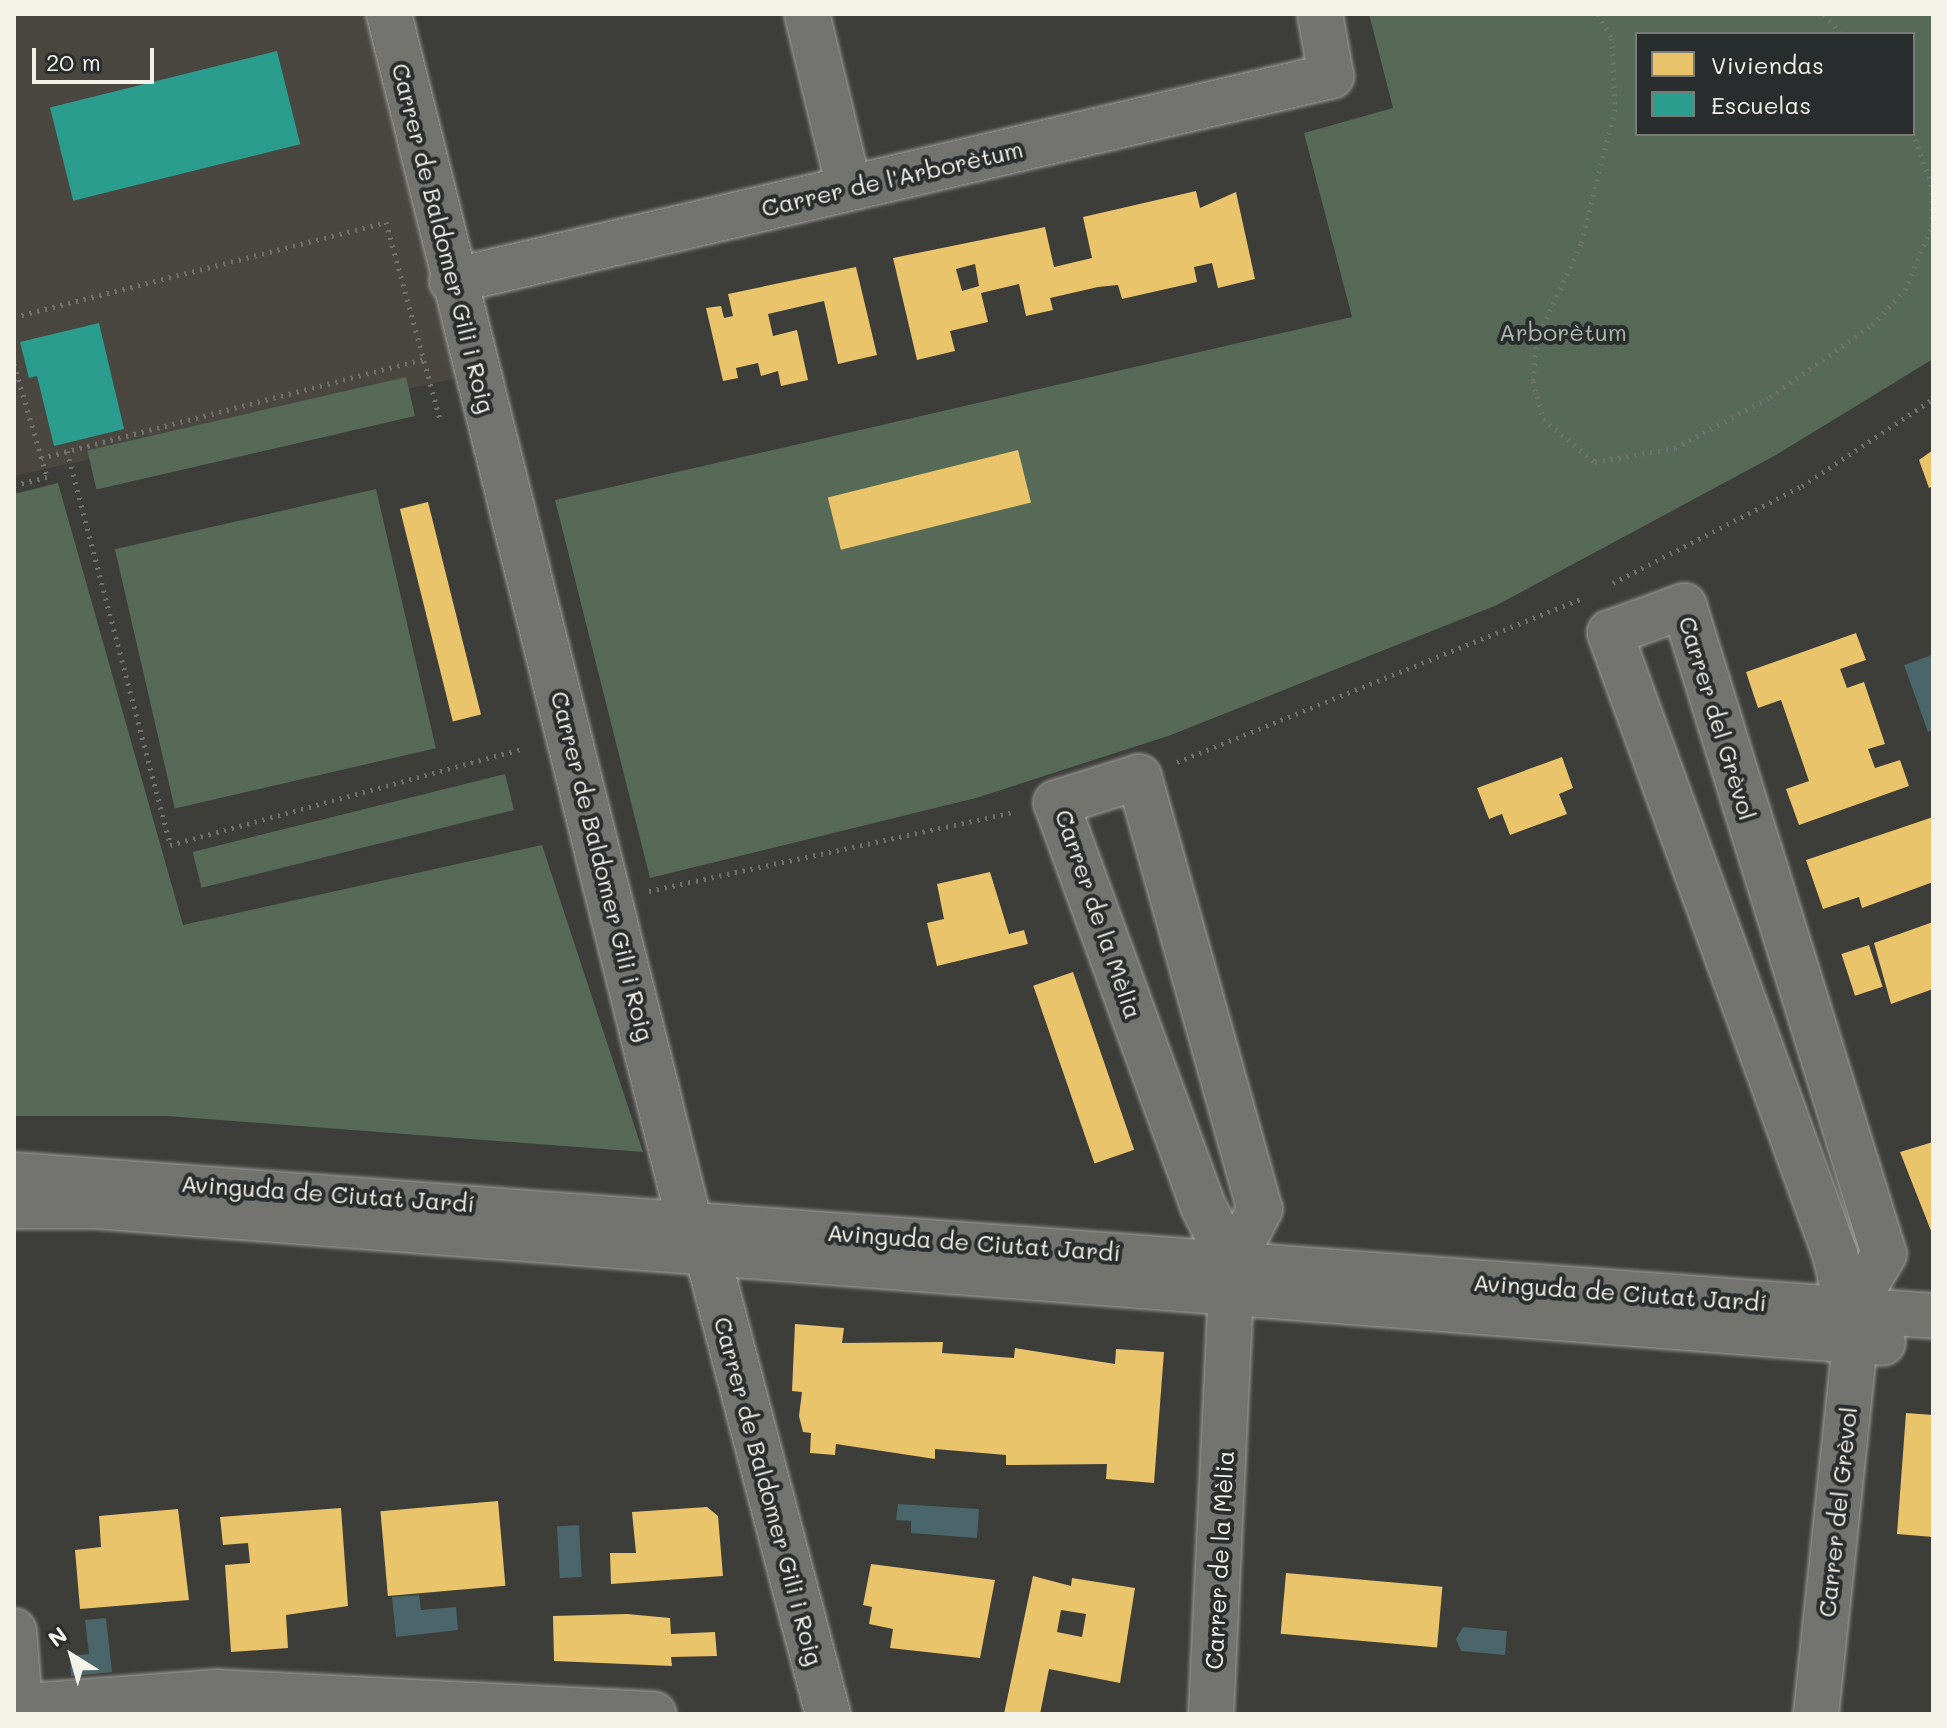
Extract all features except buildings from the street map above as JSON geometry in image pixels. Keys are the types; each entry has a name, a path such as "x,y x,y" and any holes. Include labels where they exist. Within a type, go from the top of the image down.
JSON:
{"street":[{"name":"Carrer de Baldomer Gili i Roig","path":"389,14 452,281 698,1237 828,1714"},
{"path":"807,14 849,188"},
{"name":"Carrer de l'Arborètum","path":"452,281 1331,76 1320,14"},
{"name":"Carrer del Grèvol","path":"1816,1714 1853,1325 1884,1254 1684,606 1610,633 1853,1325"},
{"name":"Carrer de la Mèlia","path":"1211,1714 1233,1278 1260,1209 1139,777 1056,803 1203,1206 1233,1278"},
{"name":"Avinguda de Ciutat Jardí","path":"14,1175 698,1237 1853,1325 1933,1316"},
{"name":"Avinguda de Ciutat Jardí","path":"14,1206 698,1237"},
{"name":"Avinguda de Ciutat Jardí","path":"1853,1325 1933,1347"},
{"path":"14,1631 17,1706 217,1692 653,1714"}],"path":[{"path":"1598,14 1612,38 1615,109 1581,244 1537,339 1533,381 1543,419 1595,462 1675,448 1770,397 1872,325 1905,290 1932,226 1932,186 1914,136"},
{"path":"1824,14 1839,32"},
{"path":"14,317 386,222 440,420"},
{"path":"41,458 423,359"},
{"path":"14,364 47,477 14,485"},
{"path":"1602,589 1802,486 1933,399"},
{"path":"67,451 170,845 521,749"},
{"path":"1139,777 1590,595"},
{"path":"613,899 1056,803"}],"shaded area":[{"path":"14,14 379,14 466,376 14,476"}],"green space":[{"name":"Arborètum","path":"1369,14 1933,14 1933,359 1776,455 1497,605 1171,735 976,798 650,878 555,500 1352,317 1304,133 1393,108"},
{"path":"406,377 415,416 96,490 87,451"},
{"path":"58,483 183,925 542,845 643,1152 167,1116 14,1116 14,494"},
{"path":"376,489 436,748 175,808 115,549"},
{"path":"505,774 514,810 202,888 193,852"}],"water":[{"path":"1932,655 1933,730 1928,732 1904,665"},
{"path":"898,1504 979,1509 977,1538 911,1533 911,1521 896,1520"},
{"path":"579,1525 582,1577 560,1578 557,1526"},
{"path":"419,1595 421,1610 456,1607 458,1630 396,1637 392,1597"},
{"path":"106,1618 112,1672 71,1676 70,1656 89,1654 85,1620"},
{"path":"1463,1627 1507,1631 1505,1655 1461,1651 1456,1639"}]}
